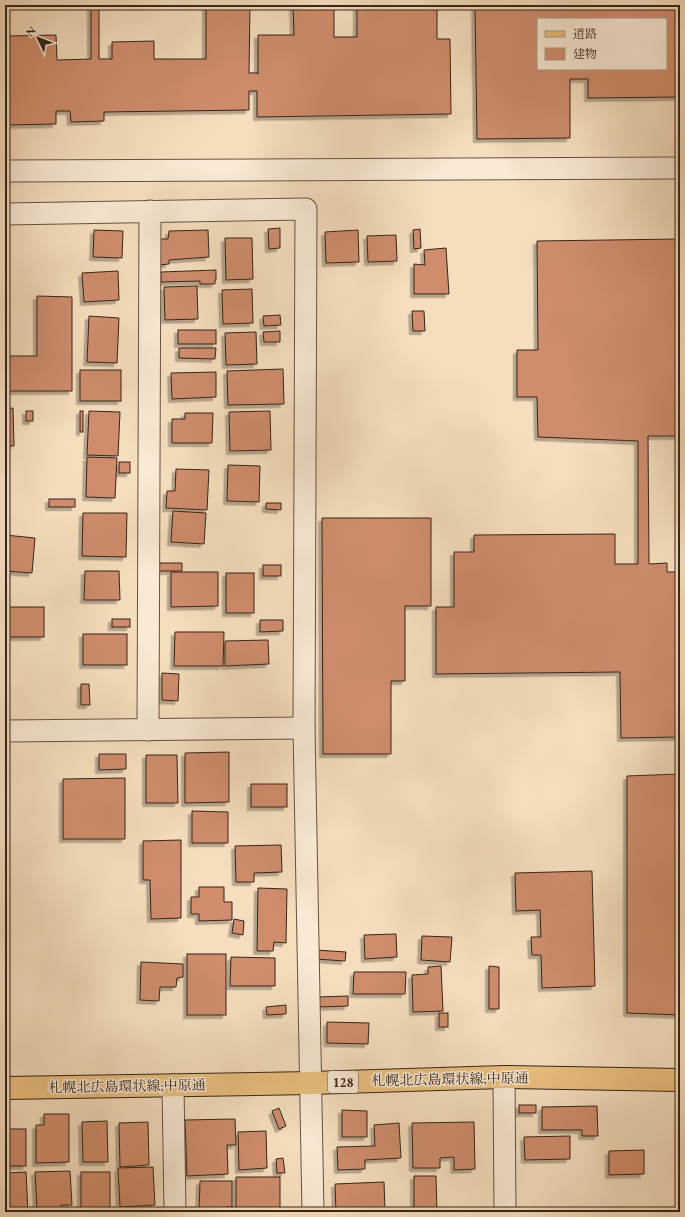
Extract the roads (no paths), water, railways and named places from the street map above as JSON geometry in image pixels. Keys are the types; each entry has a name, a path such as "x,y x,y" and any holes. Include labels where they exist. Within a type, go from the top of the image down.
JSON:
{"main road":[{"name":"札幌北広島環状線;中原通","path":"5,1088 311,1083 504,1077 680,1080"}],"street":[{"path":"5,171 680,168"},
{"path":"5,214 306,209 304,728 313,1212"},
{"path":"148,730 150,211"},
{"path":"5,731 304,728"},
{"path":"504,1077 504,1212"},
{"path":"173,1085 176,1212"}]}
